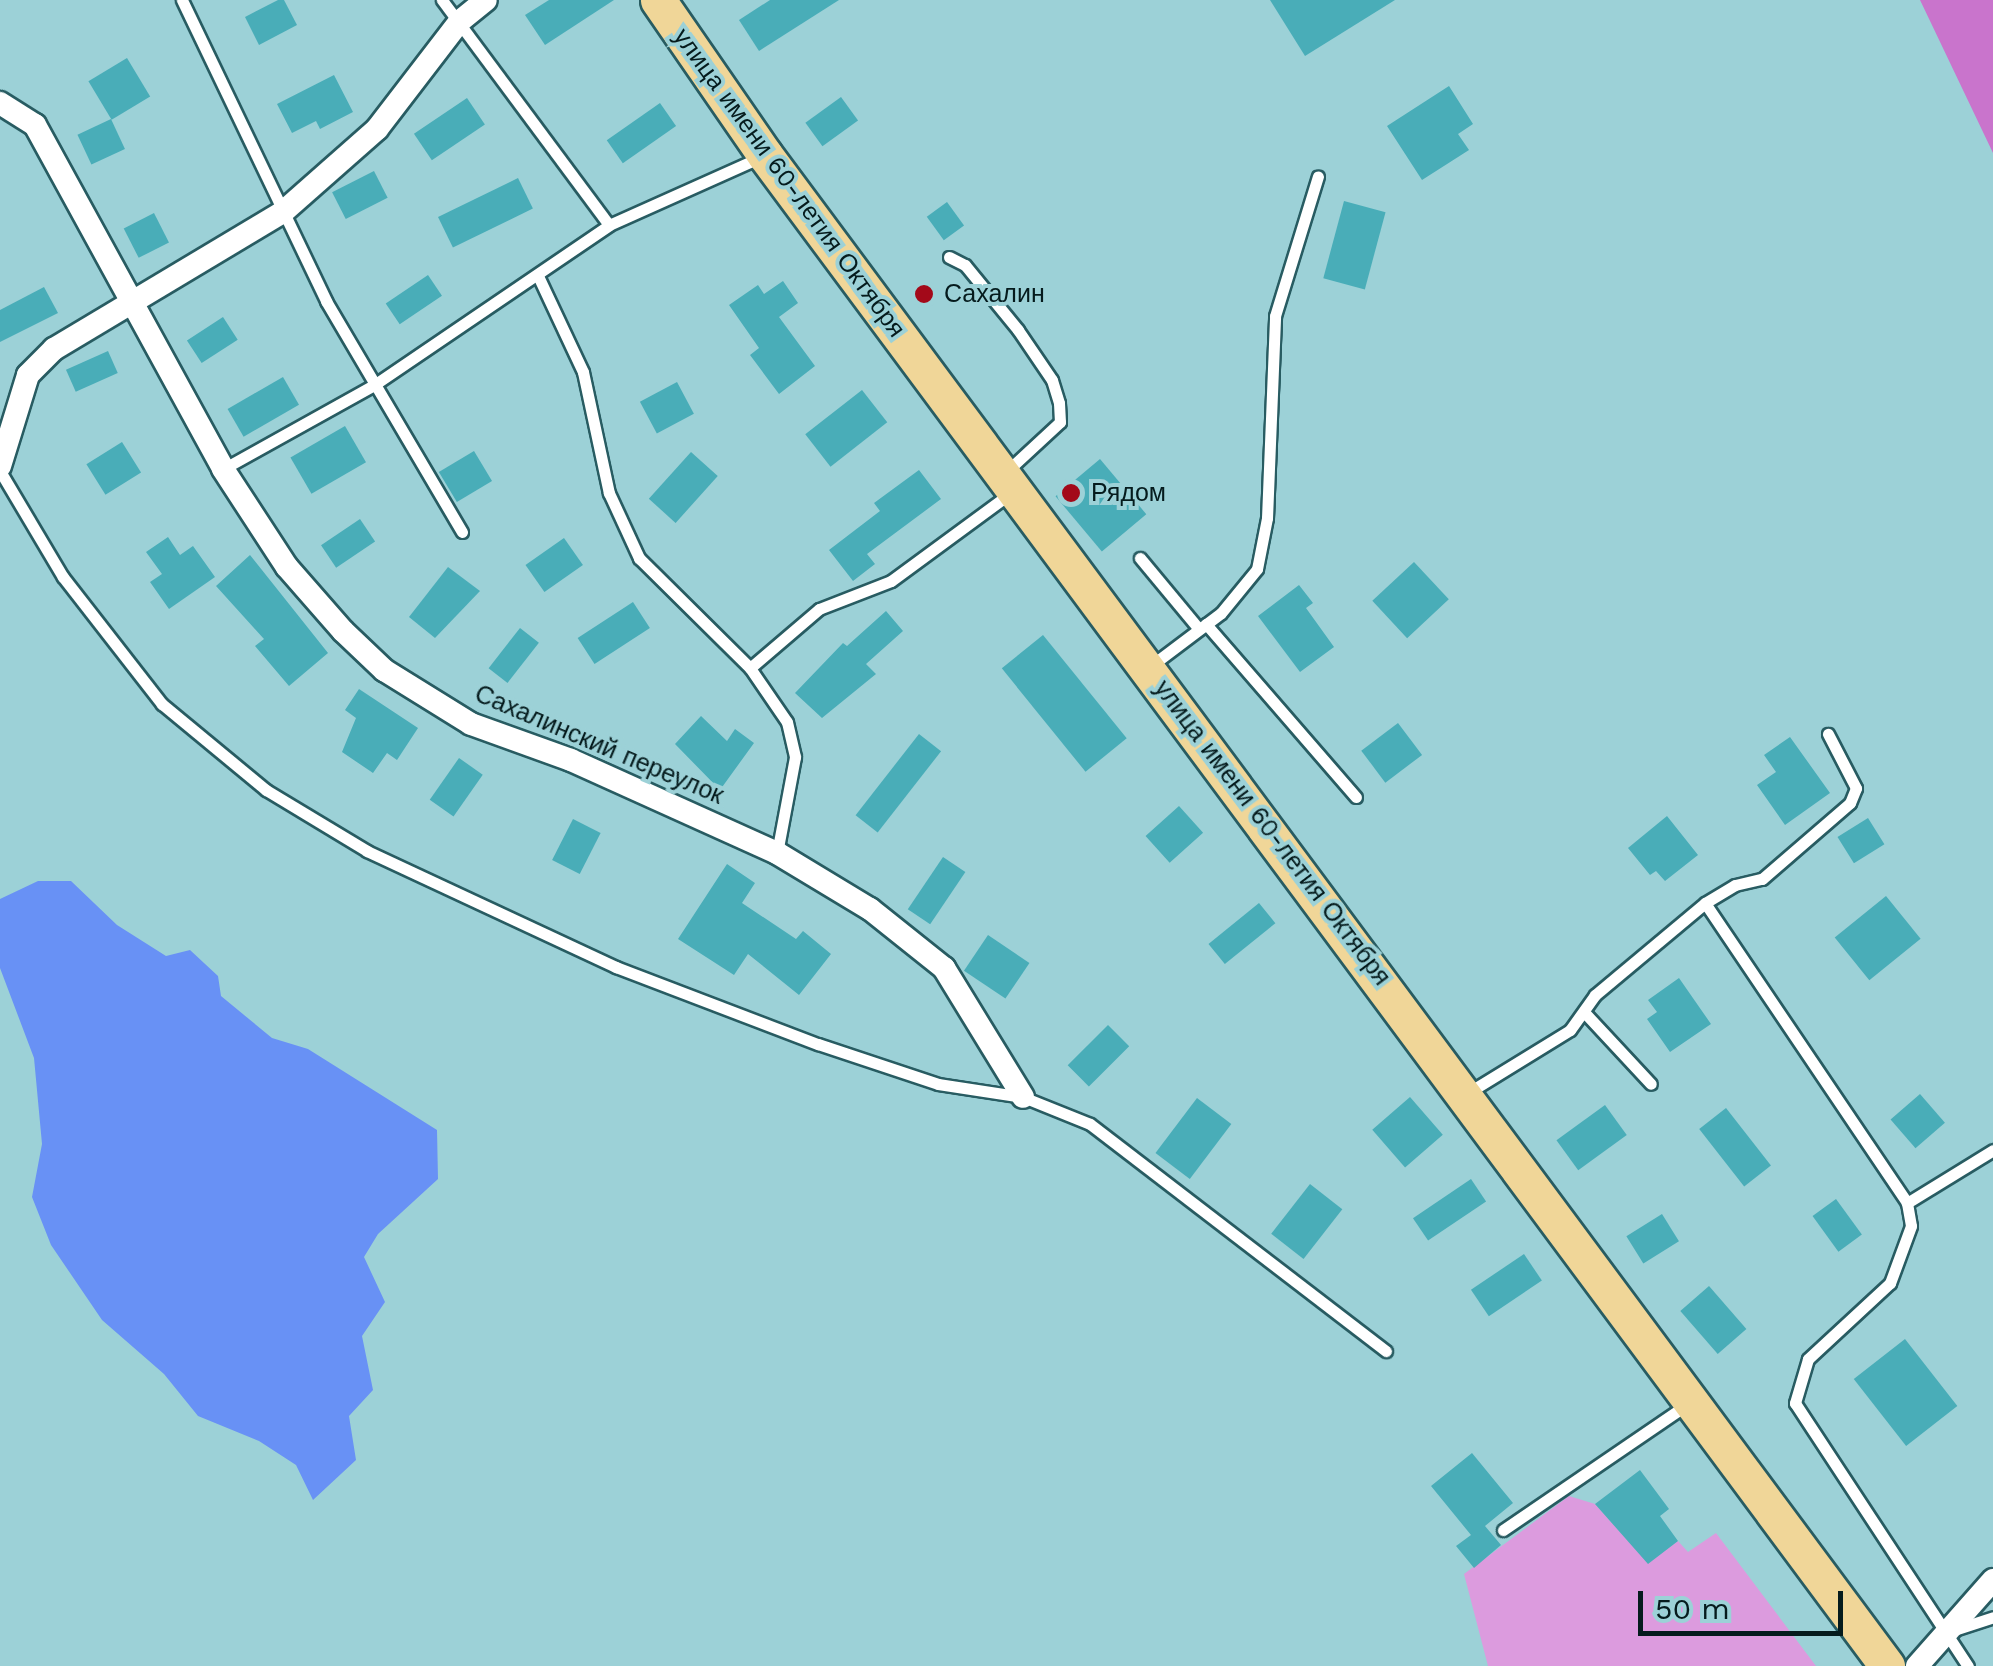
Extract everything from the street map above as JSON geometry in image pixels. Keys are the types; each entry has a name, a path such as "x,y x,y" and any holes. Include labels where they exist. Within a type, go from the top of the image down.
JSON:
{"main road":[{"name":"улица имени 60-летия Октября","path":"658,0 765,155 1466,1094 1887,1666"}],"street":[{"path":"0,468 28,375 54,349 283,212 376,129 460,21 486,0"},
{"name":"Сахалинский переулок","path":"0,103 34,125 224,468 287,567 384,670 471,724 571,760 778,853 870,908 944,968 1022,1097"},
{"path":"1917,1666 1993,1580"}],"lane":[{"path":"182,0 283,212 374,385 462,532"},
{"path":"442,0 608,225"},
{"path":"224,468 374,385 540,278 608,225 765,155"},
{"path":"1148,668 1202,627 1257,570 1267,518 1275,316 1318,176"},
{"path":"750,668 819,610 891,581 1009,483 1060,422 1052,380 1018,330 965,265 949,258"},
{"path":"540,278 582,372 610,494 639,558 750,668 787,722 795,756 778,853"},
{"path":"0,468 63,577 162,704 266,790 367,851 616,966 938,1084 1022,1097 1090,1124 1386,1350"},
{"path":"1140,558 1356,796"},
{"path":"1466,1094 1570,1030 1595,995 1705,903 1735,884 1762,879 1850,803 1856,788 1828,734"},
{"path":"1705,903 1906,1203 1911,1226 1890,1283 1808,1359 1794,1403 1968,1666"},
{"path":"1584,1012 1651,1084"},
{"path":"1906,1203 1993,1150"},
{"path":"1503,1530 1693,1400"},
{"path":"1948,1631 1993,1618"}],"shaded area":[{"path":"1920,0 1993,0 1993,153 1931,23"},
{"path":"1569,1496 1595,1504 1648,1563 1678,1541 1688,1552 1716,1533 1816,1666 1488,1666 1464,1574"}],"water":[{"path":"38,881 71,881 117,925 166,956 190,950 218,976 221,996 272,1038 308,1049 437,1130 438,1179 378,1234 364,1257 385,1302 362,1336 373,1390 349,1416 356,1460 313,1500 296,1465 259,1441 198,1416 164,1374 102,1320 51,1245 32,1197 42,1144 34,1058 0,968 0,899"}],"building":[{"path":"284,0 297,25 259,45 245,17"},
{"path":"549,0 614,0 545,45 525,15"},
{"path":"770,0 839,0 759,51 739,20"},
{"path":"1270,0 1395,0 1305,56"},
{"path":"127,58 150,97 112,120 88,81"},
{"path":"334,75 353,112 320,129 316,121 292,133 277,104"},
{"path":"1449,86 1473,124 1458,134 1469,150 1422,180 1387,126"},
{"path":"841,97 858,120 822,146 805,123"},
{"path":"467,98 485,125 432,160 414,134"},
{"path":"660,103 676,126 623,163 607,140"},
{"path":"111,119 125,149 91,165 77,135"},
{"path":"374,171 388,198 346,219 332,192"},
{"path":"518,178 533,209 453,248 438,217"},
{"path":"1344,201 1386,212 1365,289 1323,278"},
{"path":"947,202 964,225 944,240 927,217"},
{"path":"154,213 169,242 139,258 124,228"},
{"path":"428,275 442,296 400,324 386,304"},
{"path":"783,281 798,303 779,317 815,366 779,394 750,355 759,348 729,305 758,285 764,294"},
{"path":"44,287 58,313 0,342 0,310"},
{"path":"223,317 238,340 202,363 187,340"},
{"path":"108,351 118,373 76,392 66,370"},
{"path":"283,377 299,405 244,437 228,409"},
{"path":"677,382 694,414 657,434 640,402"},
{"path":"862,390 887,422 831,467 805,434"},
{"path":"345,426 366,462 311,494 290,458"},
{"path":"122,442 141,473 105,495 86,464"},
{"path":"474,451 492,481 457,502 439,472"},
{"path":"691,452 718,476 676,523 649,499"},
{"path":"1100,459 1146,514 1102,551 1056,496"},
{"path":"919,470 941,499 867,554 875,564 853,581 829,550 880,511 874,503"},
{"path":"360,519 375,541 336,568 321,545"},
{"path":"168,537 180,555 193,546 215,577 169,609 150,582 162,574 146,552"},
{"path":"564,538 583,565 544,592 525,565"},
{"path":"250,555 328,653 289,686 255,646 264,639 216,586"},
{"path":"1414,562 1449,599 1407,638 1372,601"},
{"path":"448,567 480,591 435,638 409,617"},
{"path":"1299,585 1313,603 1306,608 1334,647 1300,672 1258,616"},
{"path":"633,602 650,628 595,664 578,638"},
{"path":"886,611 903,631 866,664 876,674 822,718 795,693 843,643 847,646"},
{"path":"520,628 539,643 508,683 489,668"},
{"path":"1043,635 1127,738 1086,772 1002,668"},
{"path":"359,689 418,728 397,760 387,753 373,773 342,752 356,718 345,710"},
{"path":"701,716 727,741 735,729 754,743 720,790 675,744"},
{"path":"1398,723 1422,755 1385,783 1361,751"},
{"path":"919,734 941,751 878,832 856,815"},
{"path":"1790,737 1830,793 1785,825 1757,785 1776,772 1764,755"},
{"path":"459,758 483,775 454,816 430,800"},
{"path":"1179,806 1203,833 1170,863 1146,836"},
{"path":"1667,816 1698,855 1665,881 1656,871 1650,875 1628,848"},
{"path":"1868,818 1884,844 1854,863 1837,837"},
{"path":"573,819 601,833 580,874 552,860"},
{"path":"943,857 965,872 930,924 908,909"},
{"path":"727,864 755,883 742,903 796,939 803,931 831,954 799,995 748,954 734,975 678,939"},
{"path":"1886,896 1921,939 1869,980 1835,938"},
{"path":"1259,903 1275,923 1225,964 1208,944"},
{"path":"988,935 1029,963 1005,999 964,971"},
{"path":"1679,978 1711,1024 1670,1052 1647,1019 1657,1012 1648,1000"},
{"path":"1108,1025 1129,1046 1089,1087 1068,1065"},
{"path":"1920,1094 1945,1123 1915,1148 1891,1120"},
{"path":"1410,1097 1443,1135 1405,1168 1372,1130"},
{"path":"1197,1098 1231,1124 1190,1179 1155,1153"},
{"path":"1605,1105 1627,1135 1578,1170 1556,1140"},
{"path":"1726,1108 1771,1166 1744,1186 1699,1129"},
{"path":"1471,1179 1486,1201 1428,1241 1413,1218"},
{"path":"1310,1184 1342,1209 1304,1259 1271,1234"},
{"path":"1836,1199 1862,1235 1838,1252 1813,1216"},
{"path":"1662,1214 1679,1241 1643,1263 1626,1236"},
{"path":"1524,1254 1542,1281 1489,1316 1471,1290"},
{"path":"1709,1286 1746,1329 1718,1354 1680,1311"},
{"path":"1905,1339 1957,1406 1906,1446 1854,1379"},
{"path":"1472,1453 1513,1503 1485,1526 1501,1545 1474,1568 1456,1546 1471,1535 1431,1486"},
{"path":"1640,1470 1669,1509 1660,1516 1678,1541 1648,1564 1595,1504"}],"place":[{"name":"Сахалин","path":"924,294"},
{"name":"Рядом","path":"1071,493"}]}
